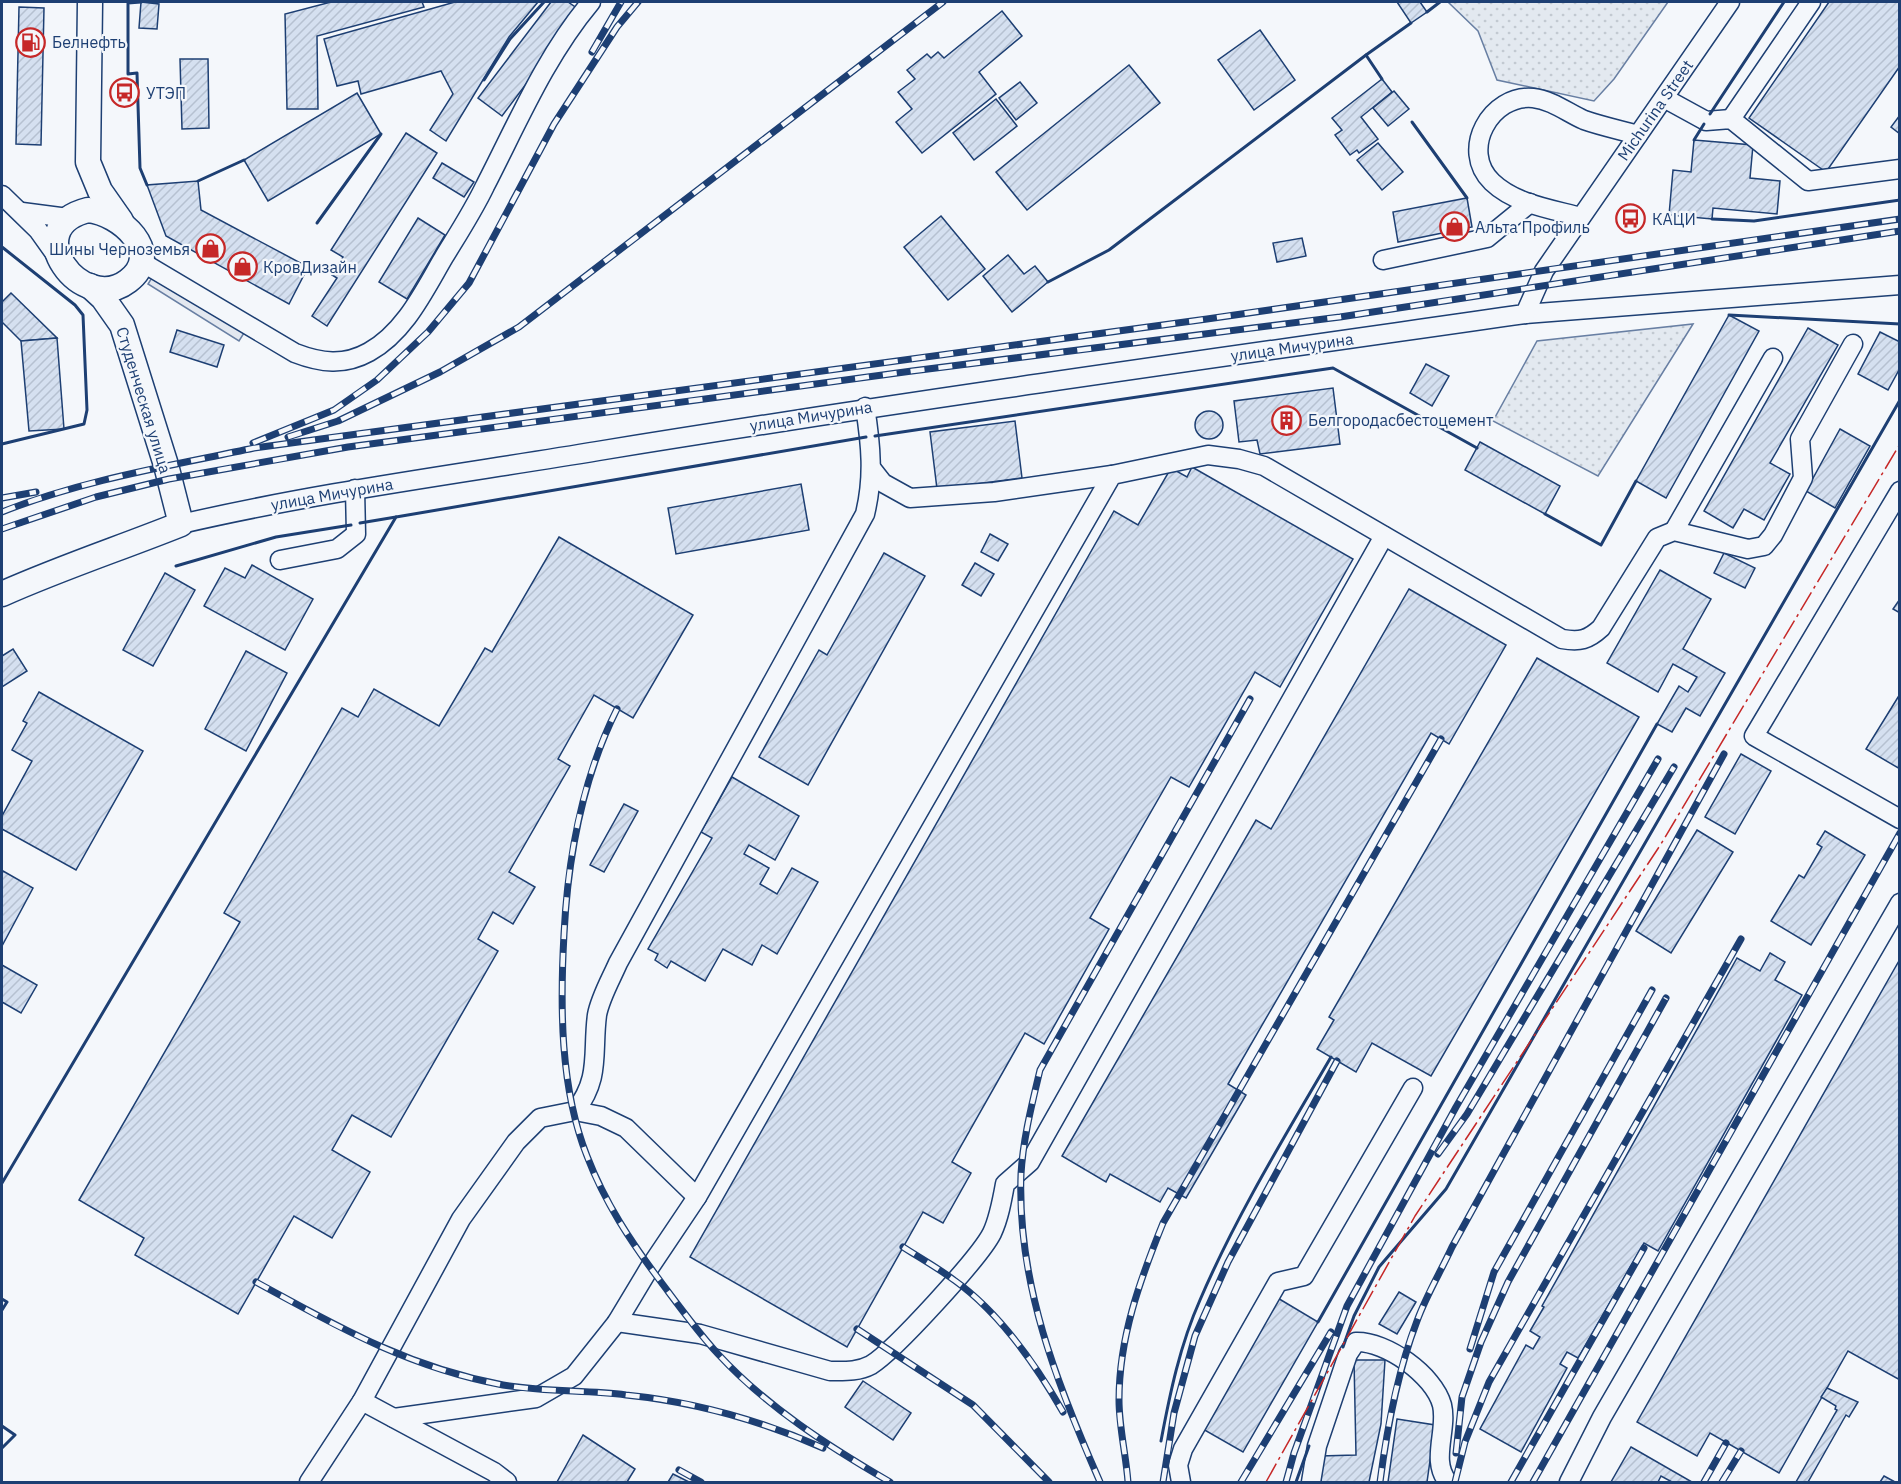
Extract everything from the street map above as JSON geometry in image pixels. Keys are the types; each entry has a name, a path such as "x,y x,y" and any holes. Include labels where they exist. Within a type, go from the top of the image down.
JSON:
{"main road":[{"path":"90,2 88,162 70,217 57,239 58,259 63,269 90,286 112,289 134,272"},
{"path":"88,162 100,191 137,240 134,272 122,325"},
{"path":"70,217 88,210 100,211 122,222"},
{"name":"Студенческая улица","path":"90,286 103,298 122,325 166,465 181,524"},
{"name":"улица Мичурина","path":"2,594 42,576 112,552 181,524"}],"street":[{"path":"134,272 251,327 295,353 320,362 346,361 362,355 394,332 416,306 484,189 546,64 591,2"},
{"name":"Michurina Street","path":"1581,218 1730,2"},
{"path":"1731,119 1811,2"},
{"path":"1525,314 1544,271 1581,218 1530,203 1504,192 1490,180 1480,162 1479,143 1484,124 1497,109 1515,100 1534,98 1584,120 1638,135"},
{"path":"1664,98 1706,121 1731,119 1808,181 1899,169"},
{"path":"2,195 22,212 58,259"},
{"path":"1383,260 1487,238 1530,203"},
{"path":"22,212 70,217"},
{"name":"улица Мичурина","path":"181,524 250,508 355,489 865,407 1525,314 1899,285"},
{"path":"872,468 883,483 910,498 994,492 1112,475 1208,455 1239,459 1264,466 1562,639 1578,642 1592,637 1601,628 1657,538 1674,531 1748,549 1764,546 1773,535 1803,478 1800,439 1853,344"},
{"path":"1674,531 1773,358"},
{"path":"575,1111 586,1096 594,1074 597,1013 618,963 865,514 871,487 872,468 865,407"},
{"path":"394,1418 536,1398 574,1376 617,1323 650,1267 697,1197 1112,475"},
{"path":"280,560 337,549 356,534 355,489"},
{"path":"1899,491 1754,736 1899,819"},
{"path":"617,1323 700,1334 830,1371 848,1372 868,1366 890,1349 982,1250 1001,1210 1005,1184 1021,1172 1034,1157 1384,536"},
{"path":"1569,1482 1602,1417 1899,903"},
{"path":"1181,1482 1178,1465 1183,1449 1278,1282 1304,1276 1413,1088"},
{"path":"309,1482 362,1401 461,1219 516,1142 540,1118 575,1111 601,1116 626,1128 697,1197"},
{"path":"1311,1482 1317,1446 1348,1354 1356,1342 1370,1341 1404,1359 1430,1384 1442,1405 1440,1458 1443,1476 1448,1482"},
{"path":"362,1401 494,1472 507,1482"}],"shaded area":[{"path":"1448,2 1668,2 1614,79 1594,101 1497,80 1478,31"},
{"path":"158,268 249,325 239,341 148,284"},
{"path":"1693,324 1598,476 1493,421 1537,341"}],"building":[{"path":"141,2 159,4 157,29 139,28"},
{"path":"331,2 422,2 424,7 317,36 318,109 287,109 285,14"},
{"path":"455,2 538,2 509,37 446,141 430,130 453,94 441,71 361,94 358,81 337,86 324,39"},
{"path":"551,2 568,2 581,11 502,116 478,98"},
{"path":"1397,2 1420,2 1427,12 1411,23"},
{"path":"1829,2 1900,2 1900,66 1826,172 1749,118"},
{"name":"Белнефть","path":"19,7 44,8 41,145 16,144"},
{"path":"1002,11 1022,36 979,72 996,94 922,153 896,122 912,109 898,92 915,79 907,70 927,54 931,58 938,52 944,58"},
{"path":"1260,30 1295,80 1254,110 1218,60"},
{"path":"180,59 208,59 209,128 182,129"},
{"path":"1129,65 1160,103 1027,210 996,172"},
{"path":"1382,79 1392,92 1361,117 1378,139 1359,153 1357,150 1350,155 1335,135 1342,130 1332,118"},
{"path":"1020,82 1037,103 1016,120 999,98"},
{"path":"1394,91 1409,109 1388,126 1373,108"},
{"path":"357,93 381,134 268,201 244,160"},
{"path":"996,99 1017,126 974,160 953,133"},
{"path":"1900,115 1900,134 1891,127"},
{"path":"406,133 437,153 327,326 312,316 337,278 332,275 343,257 331,250"},
{"path":"1694,140 1753,145 1750,178 1780,181 1777,214 1713,208 1712,219 1669,215 1673,170 1691,172"},
{"path":"1378,143 1403,172 1382,190 1357,160"},
{"path":"442,163 474,182 464,197 433,178"},
{"path":"198,181 201,210 308,267 289,304 166,236 147,185"},
{"path":"1467,198 1472,227 1398,242 1393,212"},
{"path":"941,216 985,269 948,300 904,247"},
{"path":"418,218 445,235 407,299 379,282"},
{"path":"1302,238 1306,256 1277,262 1273,243"},
{"path":"1008,255 1024,274 1035,266 1048,282 1012,312 983,276"},
{"path":"11,293 57,338 21,341 2,322 2,302"},
{"path":"1729,315 1759,331 1666,498 1636,481"},
{"path":"1808,328 1838,345 1770,463 1790,474 1764,520 1744,509 1733,528 1704,511"},
{"path":"177,330 224,345 217,367 170,352"},
{"path":"1880,332 1900,342 1900,368 1888,390 1858,374"},
{"path":"57,338 64,429 29,431 21,341"},
{"path":"1426,364 1449,376 1432,406 1410,393"},
{"name":"Белгородасбестоцемент","path":"1333,388 1340,444 1260,454 1257,440 1239,442 1234,401"},
{"path":"1209,411 1219,415 1223,425 1219,435 1209,439 1199,435 1195,425 1199,415"},
{"path":"1015,421 1022,478 937,489 930,432"},
{"path":"1840,429 1870,446 1835,508 1806,491"},
{"path":"1480,442 1560,486 1545,514 1465,470"},
{"path":"1192,467 1353,559 1280,687 1255,672 1189,787 1171,777 1090,918 1109,929 1044,1044 1025,1033 952,1162 971,1173 943,1223 923,1212 847,1347 690,1257 1114,511 1138,525 1171,468 1187,477"},
{"path":"801,484 809,530 676,554 668,508"},
{"path":"990,534 1008,544 998,561 981,552"},
{"path":"559,537 693,615 633,718 594,695 558,759 570,766 509,872 535,887 513,924 493,912 478,939 498,951 391,1137 352,1115 332,1150 370,1172 332,1238 294,1216 238,1314 135,1255 144,1238 79,1200 240,922 224,913 342,708 358,717 374,689 439,726 485,648 492,652"},
{"path":"884,553 925,576 808,785 759,757 819,650 827,655"},
{"path":"1724,553 1755,568 1745,588 1714,573"},
{"path":"975,563 994,574 981,596 962,585"},
{"path":"252,565 313,599 285,650 204,606 225,568 245,578"},
{"path":"1660,570 1711,599 1683,649 1725,673 1700,716 1686,708 1672,732 1657,724 1679,686 1688,692 1697,677 1673,664 1658,692 1607,663"},
{"path":"165,573 195,590 153,666 123,650"},
{"path":"1409,589 1506,645 1449,744 1431,733 1228,1084 1246,1095 1186,1198 1168,1188 1160,1202 1110,1174 1106,1182 1062,1156 1256,820 1271,829"},
{"path":"1900,599 1900,613 1893,609"},
{"path":"13,649 27,671 2,687 2,656"},
{"path":"246,651 287,673 246,751 205,729"},
{"path":"1537,658 1639,717 1431,1076 1372,1043 1356,1072 1317,1049 1334,1020 1329,1017"},
{"path":"39,692 143,751 76,870 2,829 2,816 32,761 12,750 27,723 23,721"},
{"path":"1900,694 1900,769 1866,749"},
{"path":"1741,754 1771,771 1735,834 1705,817"},
{"path":"732,777 799,816 775,860 749,845 744,854 769,868 760,884 777,894 792,868 818,882 777,954 762,945 752,965 723,949 705,981 671,961 667,968 655,960 658,954 648,949 712,838 701,832"},
{"path":"624,804 638,811 604,872 590,865"},
{"path":"1697,830 1733,852 1671,953 1636,931"},
{"path":"1825,831 1865,855 1811,945 1771,921 1799,875 1804,878 1822,847 1817,844"},
{"path":"3,871 33,888 2,946 2,874"},
{"path":"1770,953 1785,962 1775,980 1802,995 1658,1251 1644,1243 1578,1358 1567,1352 1560,1364 1567,1368 1521,1452 1480,1429 1526,1345 1533,1349 1540,1337 1530,1331 1544,1307 1542,1306 1737,958 1760,971"},
{"path":"1900,959 1900,1380 1848,1351 1779,1473 1710,1433 1697,1456 1637,1422"},
{"path":"2,965 37,985 21,1013 2,1002"},
{"path":"1399,1292 1416,1302 1397,1334 1379,1324"},
{"path":"1276,1297 1318,1322 1243,1452 1201,1428"},
{"path":"1354,1360 1385,1360 1381,1424 1369,1482 1321,1482 1320,1456 1356,1455"},
{"path":"863,1381 911,1413 893,1440 845,1407"},
{"path":"1827,1388 1858,1402 1849,1417 1846,1415 1808,1482 1796,1482 1837,1410 1836,1406 1821,1397"},
{"path":"1397,1419 1435,1425 1427,1482 1388,1482"},
{"path":"583,1435 635,1469 627,1482 557,1482"},
{"path":"1631,1447 1692,1482 1672,1482 1661,1476 1658,1482 1611,1482"},
{"path":"673,1474 689,1482 668,1482"},
{"path":"1884,1476 1895,1482 1880,1482"}],"railway":[{"path":"592,52 621,2"},
{"path":"253,443 334,410 377,380 428,332 469,283 554,124 617,27 638,2"},
{"path":"288,437 338,421 440,372 519,327 943,2"},
{"path":"2,512 94,482 254,448 1207,319 1900,219"},
{"path":"2,529 96,497 169,479 348,447 912,371 1340,317 1900,231"},
{"path":"2,498 36,492"},
{"path":"1100,1482 1055,1370 1033,1294 1021,1215 1021,1174 1028,1122 1040,1070 1250,699"},
{"path":"617,709 595,763 579,818 569,875 564,934 562,1018 567,1075 571,1103 587,1156 610,1206 629,1237 681,1309 718,1354 757,1391 799,1424 890,1482"},
{"path":"1128,1482 1119,1410 1123,1354 1132,1309 1163,1223 1441,739"},
{"path":"1380,1482 1398,1381 1410,1341 1429,1293 1452,1247 1724,754"},
{"path":"1286,1482 1294,1453 1347,1306 1456,1107 1658,759"},
{"path":"1438,1154 1467,1114 1674,767"},
{"path":"1533,1482 1900,833"},
{"path":"1455,1482 1465,1442 1489,1382 1741,939"},
{"path":"1470,1349 1494,1272 1652,990"},
{"path":"1456,1453 1462,1397 1481,1342 1508,1282 1666,998"},
{"path":"1163,1482 1174,1413 1195,1336 1228,1262 1337,1061"},
{"path":"903,1247 954,1280 1001,1323 1029,1358 1063,1412"},
{"path":"1511,1482 1644,1248"},
{"path":"256,1282 375,1344 436,1368 503,1385 611,1393 702,1407 775,1429 823,1448"},
{"path":"857,1329 973,1405 1049,1482"},
{"path":"1241,1482 1331,1332"},
{"path":"1704,1482 1726,1443"},
{"path":"1722,1482 1741,1451"},
{"path":"679,1470 701,1482"}],"wall":[{"path":"141,2 128,3 128,74 137,73 140,168 147,185"},
{"path":"484,80 510,39 544,2"},
{"path":"1427,12 1440,2"},
{"path":"1710,114 1784,2"},
{"path":"1382,79 1366,55 1411,23"},
{"path":"1048,282 1109,250 1366,55"},
{"path":"1412,122 1467,198"},
{"path":"1694,140 1704,124"},
{"path":"317,223 381,134"},
{"path":"198,181 244,160"},
{"path":"1712,219 1754,221 1900,200"},
{"path":"2,247 75,305 83,315 87,410 84,424 2,444"},
{"path":"1729,315 1900,324"},
{"path":"875,436 1333,368 1477,448"},
{"path":"1343,1347 1354,1316 1379,1267 1446,1189 1900,400"},
{"path":"2,1183 396,517 866,437"},
{"path":"1545,514 1601,545 1636,481"},
{"path":"360,523 396,517"},
{"path":"176,566 276,537 351,525"},
{"path":"1318,1322 1657,724"},
{"path":"1161,1441 1181,1352 1200,1300 1245,1207 1331,1057"},
{"path":"2,1299 7,1302 2,1310"},
{"path":"2,1426 15,1435 2,1448"},
{"path":"1296,1482 1309,1446"}],"power":[{"path":"1266,1482 1415,1216 1661,844 1900,444"}],"place":[{"name":"Белнефть","path":"31,42"},
{"name":"УТЭП","path":"125,93"},
{"name":"КАЦИ","path":"1631,219"},
{"name":"Альта Профиль","path":"1454,227"},
{"name":"Шины Черноземья","path":"211,249"},
{"name":"КровДизайн","path":"242,267"},
{"name":"Белгородасбестоцемент","path":"1287,420"}]}
